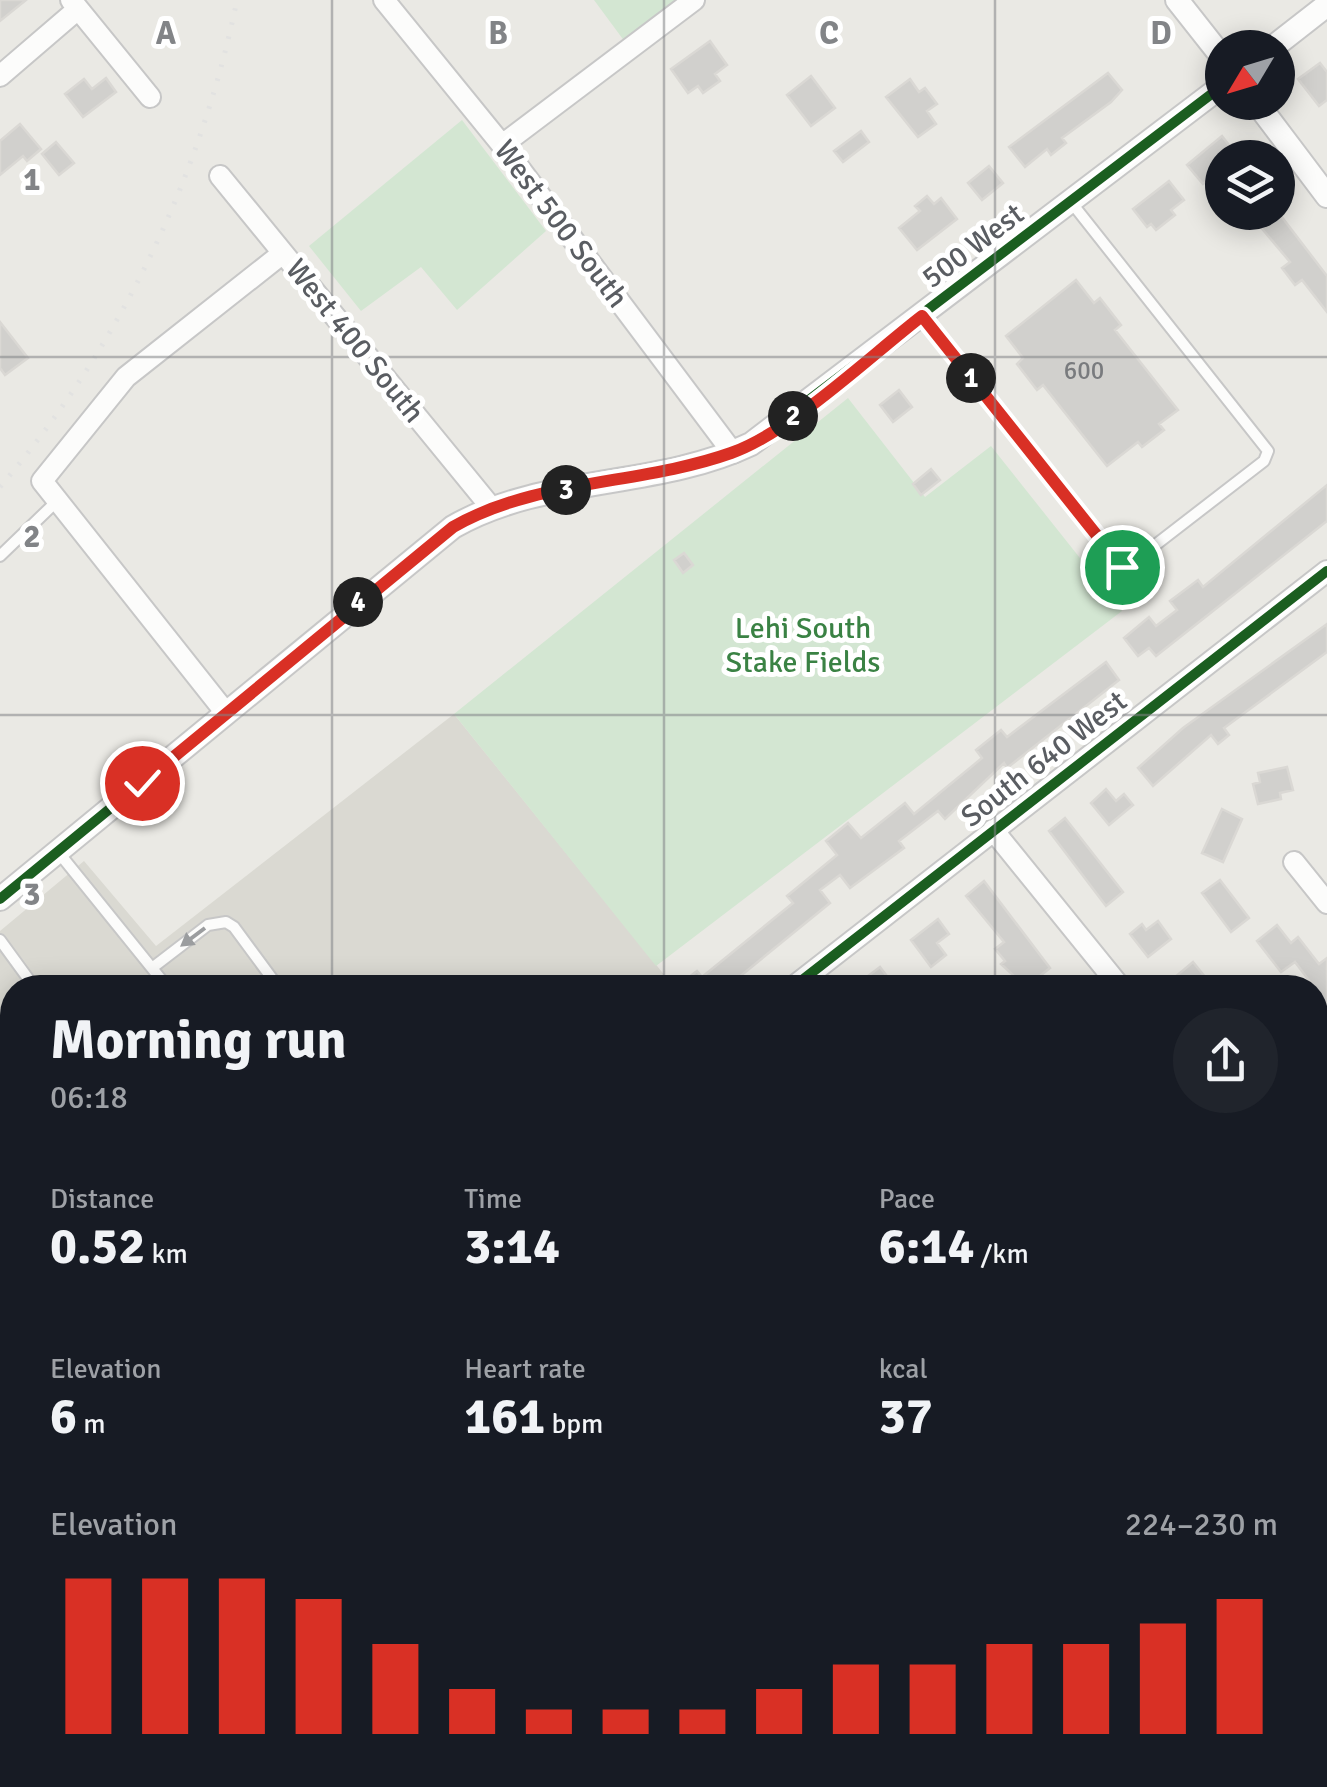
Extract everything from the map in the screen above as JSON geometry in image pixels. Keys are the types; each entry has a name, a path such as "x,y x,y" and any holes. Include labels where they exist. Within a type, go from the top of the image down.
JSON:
{"street":[{"name":"West 500 South","path":"384,0 502,145 733,452"},
{"path":"502,145 694,0"},
{"path":"1177,0 1205,35"},
{"path":"0,76 74,4 150,97"},
{"path":"1295,30 1327,5"},
{"name":"500 West","path":"0,899 422,548 490,506 733,452 788,419 1205,99"},
{"path":"1270,120 1327,196"},
{"name":"West 400 South","path":"220,176 490,506"},
{"path":"226,714 42,481 126,378 283,253"},
{"name":"South 640 West","path":"809,975 1327,571"},
{"path":"993,830 1111,975"},
{"path":"1294,862 1327,903"}],"lane":[{"path":"922,316 1113,559 1127,567 1147,552 1264,461 1268,451 1071,202"},
{"path":"0,556 56,502"},
{"path":"58,852 158,975"},
{"path":"152,968 208,925 226,922 269,975"},
{"path":"0,940 26,975"}],"shaded area":[{"path":"454,714 664,975 0,975 0,931 84,861 156,946"}],"green space":[{"path":"594,0 680,0 625,42"},
{"path":"462,120 546,231 457,310 421,267 361,311 309,246"},
{"name":"Lehi South Stake Fields","path":"848,398 925,497 991,446 1122,611 656,966 454,714"}],"building":[{"path":"0,0 26,0 0,21"},
{"path":"710,41 727,65 715,74 720,81 703,93 698,86 688,93 671,69"},
{"path":"1320,63 1327,72 1327,100 1319,106 1298,79"},
{"path":"1108,73 1122,90 1062,138 1066,143 1051,155 1047,149 1025,167 1009,147"},
{"path":"811,76 835,108 811,126 787,95"},
{"path":"106,78 116,92 83,117 65,94 84,79 92,89"},
{"path":"910,79 919,92 925,88 937,104 927,111 936,124 918,137 886,97"},
{"path":"20,124 41,149 27,161 23,156 0,175 0,141"},
{"path":"861,131 869,142 843,162 834,151"},
{"path":"56,142 74,163 59,175 42,154"},
{"path":"1205,150 1205,182 1203,184 1187,165"},
{"path":"989,166 1003,183 982,200 968,183"},
{"path":"1169,181 1184,200 1171,210 1175,215 1156,230 1151,224 1147,227 1133,209"},
{"path":"927,196 934,204 941,198 957,219 917,250 899,228 920,211 915,206"},
{"path":"1263,230 1292,230 1327,276 1327,312 1302,280 1295,285 1282,268 1290,262"},
{"path":"1076,280 1094,303 1100,298 1121,325 1115,330 1178,410 1159,424 1164,430 1142,447 1138,442 1107,466 1043,385 1037,390 1017,364 1023,358 1006,336"},
{"path":"0,322 28,358 5,375 0,368"},
{"path":"899,390 912,407 893,422 880,405"},
{"path":"931,469 940,480 921,495 913,484"},
{"path":"1327,485 1327,521 1156,656 1149,648 1138,656 1124,638 1149,617 1156,626 1177,610 1170,601 1198,580 1203,587"},
{"path":"684,553 693,565 683,573 674,560"},
{"path":"1327,624 1327,652 1224,728 1229,735 1218,744 1211,735 1153,786 1138,768 1183,728"},
{"path":"1106,662 1119,680 1007,768 1004,763 945,819 938,811 899,841 904,848 850,888 840,875 820,890 830,903 742,975 704,975 793,903 787,896 837,855 826,841 848,823 861,838 905,803 914,814 982,758 976,750 1001,730 1007,737"},
{"path":"1287,767 1293,790 1280,793 1281,799 1258,804 1253,784 1260,782 1258,773"},
{"path":"1106,789 1116,801 1124,794 1133,805 1109,825 1091,803"},
{"path":"1222,809 1242,819 1223,862 1202,853"},
{"path":"1065,818 1123,892 1106,906 1049,831"},
{"path":"1220,880 1249,918 1231,932 1202,893"},
{"path":"984,881 1050,968 1041,975 1013,975 1001,964 1005,961 995,949 1004,942 966,896"},
{"path":"938,919 949,934 937,943 946,955 931,967 911,940"},
{"path":"1158,921 1171,939 1148,957 1130,934 1142,924 1146,930"},
{"path":"1277,925 1291,943 1298,937 1319,964 1327,958 1327,975 1305,975 1295,962 1281,972 1257,941"},
{"path":"1193,962 1204,975 1178,975"},
{"path":"880,967 886,975 869,975"}],"railway":[{"path":"0,487 82,377 149,258 201,132 237,0"}],"cycle path":[{"path":"0,899 453,527 524,498 677,469 751,444 1205,99"},
{"path":"809,975 1327,571"}],"route":[{"path":"142,783 422,548 453,527 490,506 694,464 751,444 922,316 1122,567"}]}
